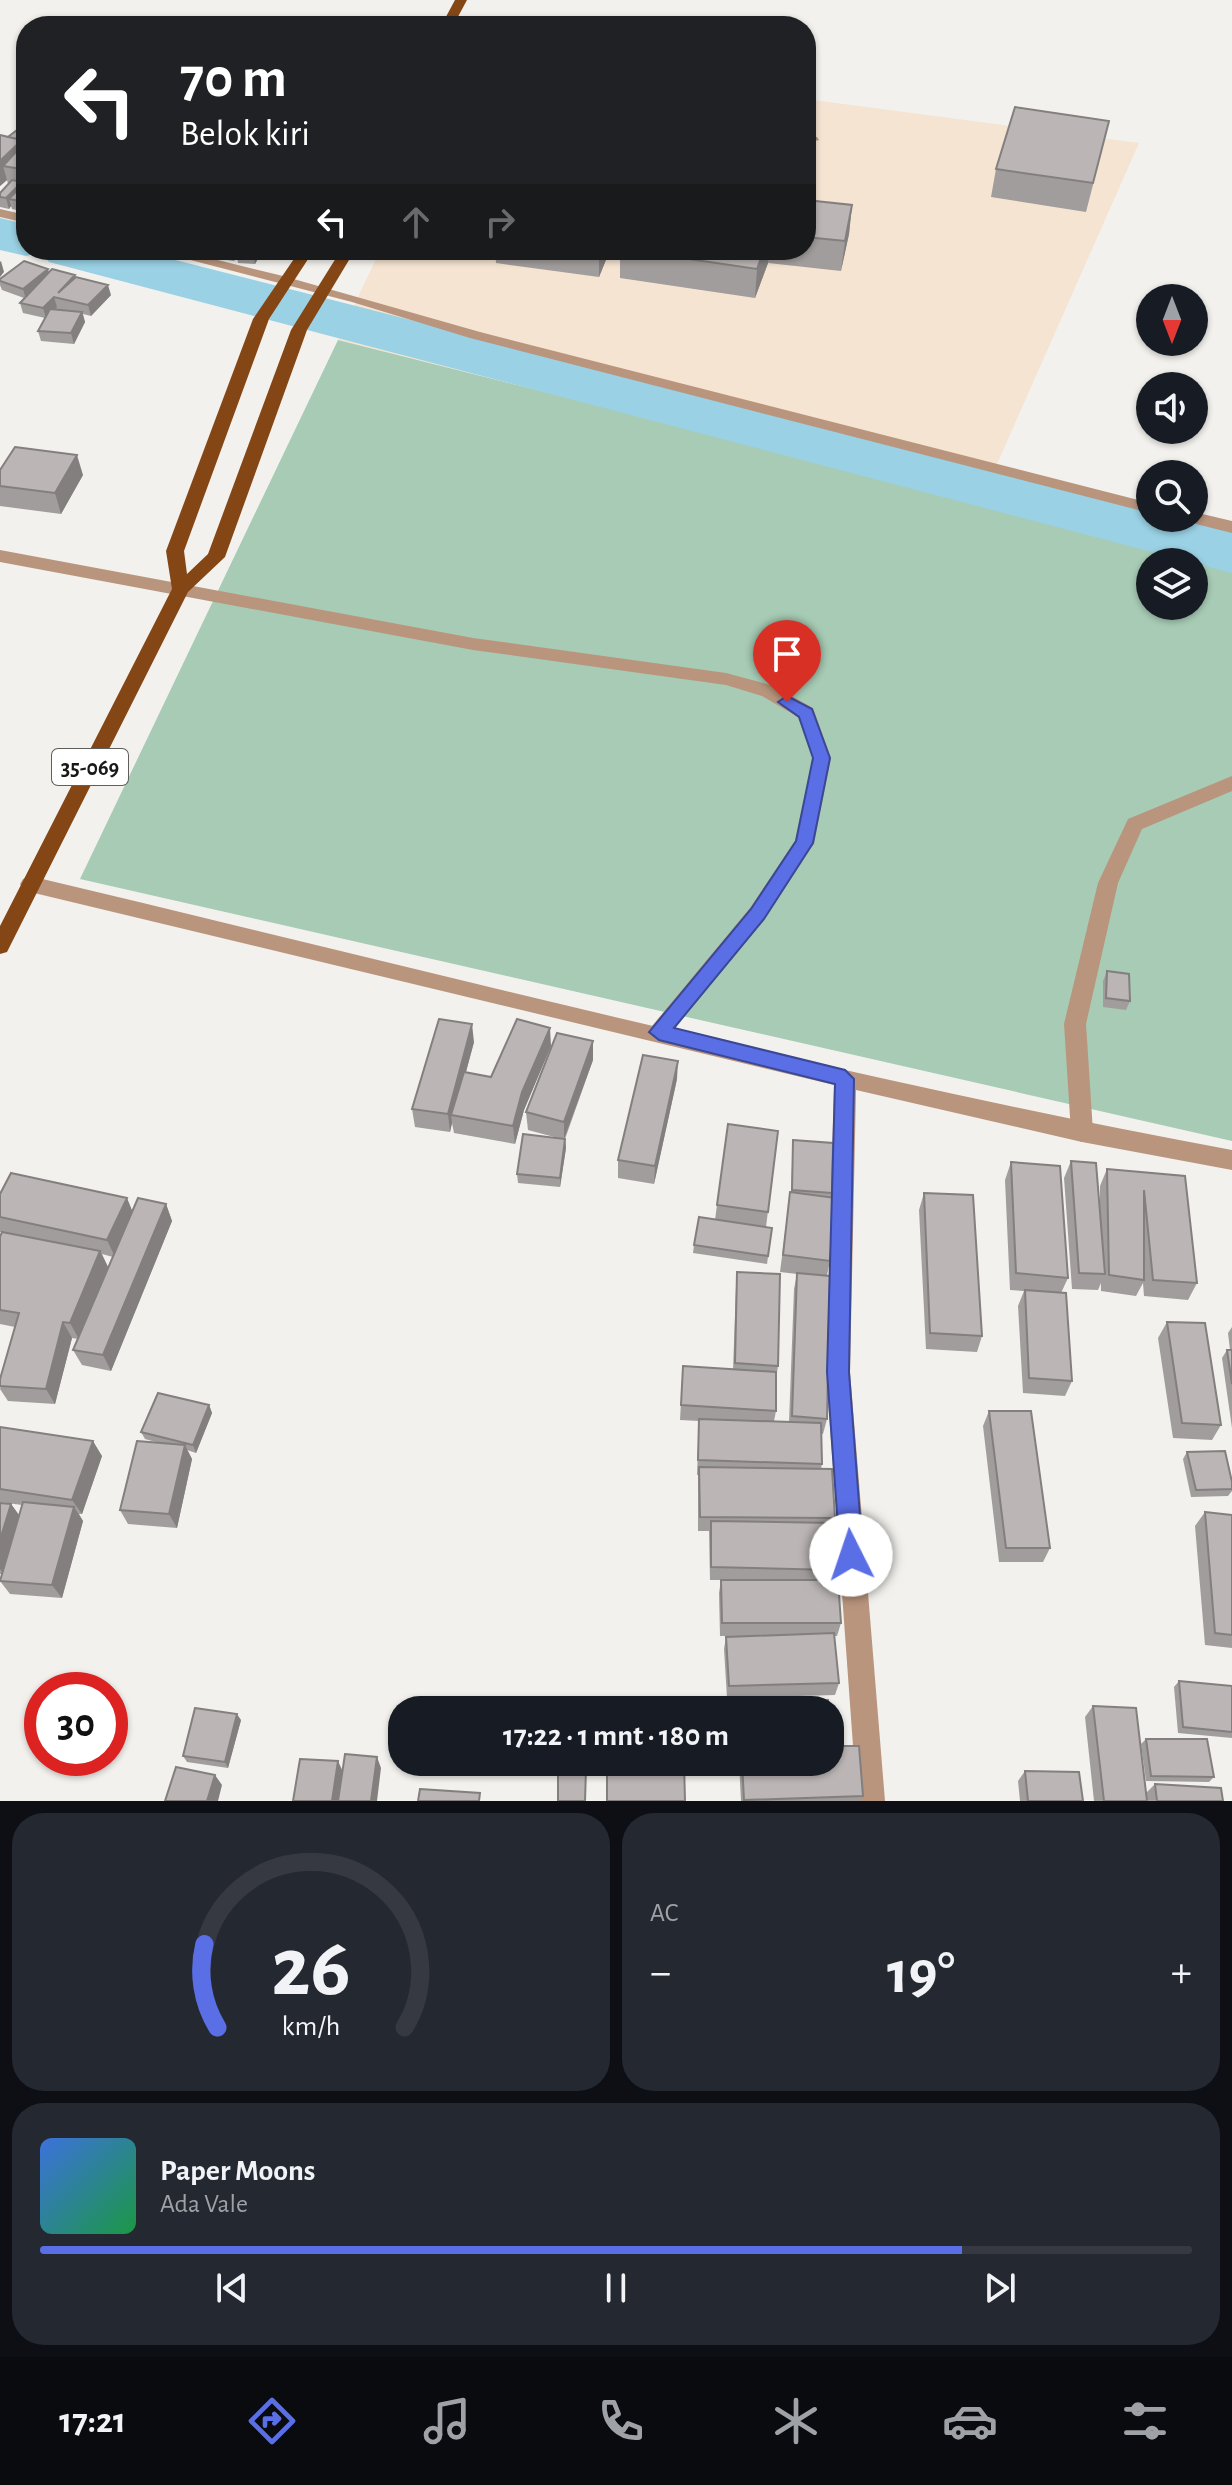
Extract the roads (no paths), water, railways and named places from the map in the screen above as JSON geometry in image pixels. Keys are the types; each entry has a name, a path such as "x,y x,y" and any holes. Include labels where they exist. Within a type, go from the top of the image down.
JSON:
{"main road":[{"path":"181,589 175,551 261,319 301,260"},
{"name":"35-069","path":"0,946 181,589 216,557 299,330 342,260"}],"street":[{"path":"193,260 283,287 408,312 475,335 1136,504"},
{"path":"1208,521 1232,527"},
{"path":"0,556 473,644 726,679 768,691 806,713 822,758 804,843 757,914 659,1032"},
{"path":"1082,1132 1075,1024 1108,883 1135,824 1232,783"},
{"path":"30,884 659,1032 845,1079 1082,1132 1232,1160"},
{"path":"845,1079 838,1372 871,1801"}],"waterway":[{"path":"0,234 16,238"},
{"path":"109,260 1232,551"}]}
